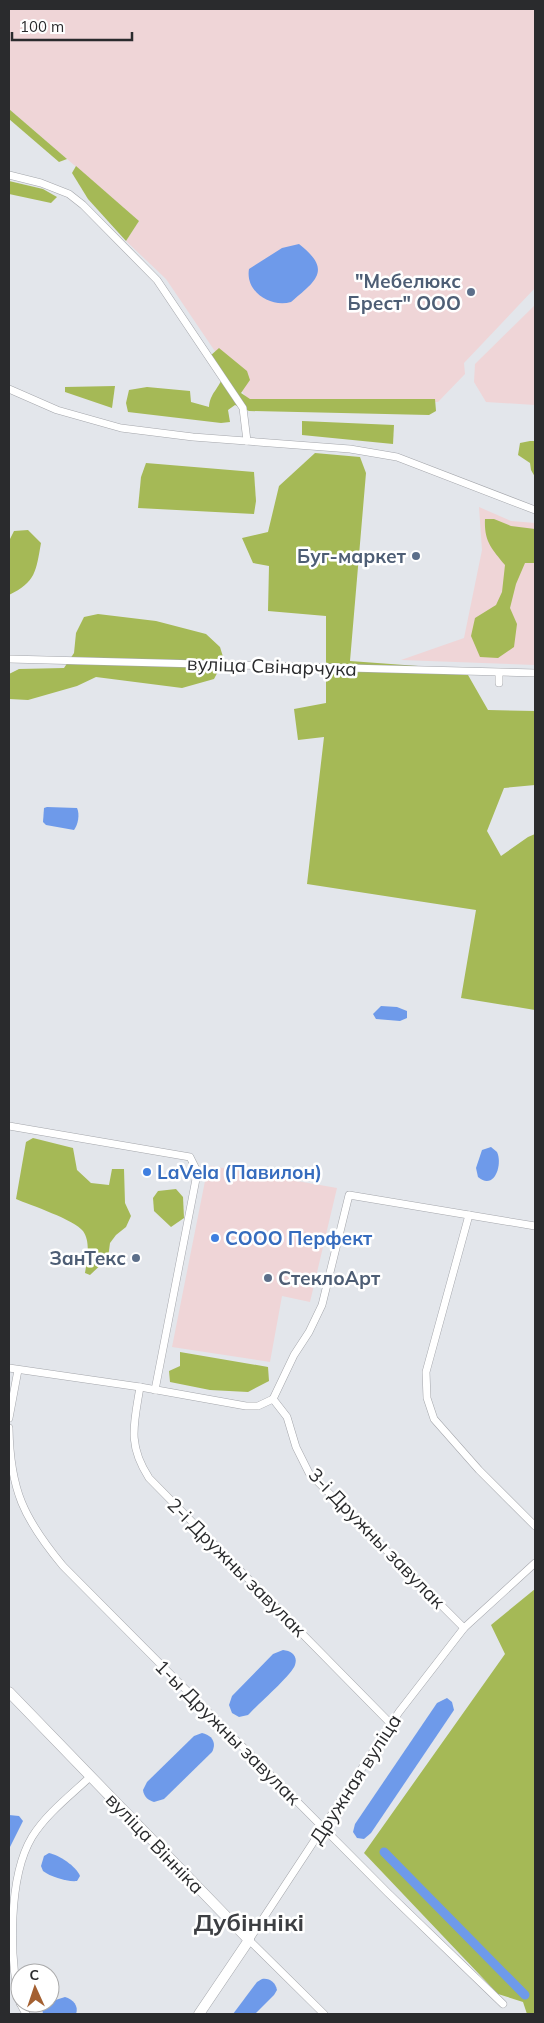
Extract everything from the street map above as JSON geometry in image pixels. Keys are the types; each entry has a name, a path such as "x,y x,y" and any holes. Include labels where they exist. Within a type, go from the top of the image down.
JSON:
{"street":[{"path":"9,175 41,183 69,194 83,205 157,280 243,408 247,441"},
{"path":"9,389 57,410 121,428 193,437 350,448 397,457 535,510"},
{"name":"вуліца Свінарчука","path":"9,659 535,674"},
{"path":"499,683 500,673"},
{"path":"9,1126 190,1157 196,1169 196,1178 155,1390"},
{"path":"9,1368 140,1387 246,1406 258,1406 273,1399 294,1355 309,1332 322,1305 349,1195 535,1226"},
{"path":"469,1215 426,1372 427,1398 434,1420 479,1470 535,1526"},
{"path":"9,1418 18,1370"},
{"name":"2-і Дружны завулак","path":"140,1387 133,1427 134,1443 138,1462 149,1478 391,1724"},
{"name":"3-і Дружны завулак","path":"273,1399 287,1417 296,1447 309,1472 464,1628"},
{"name":"1-ы Дружны завулак","path":"9,1428 9,1458 15,1484 25,1512 40,1539 63,1566 324,1828 503,2004"},
{"name":"Дружная вуліца","path":"199,2014 324,1828 391,1724 464,1628 535,1564"},
{"name":"вуліца Вінніка","path":"9,1692 249,1940 324,2014"},
{"path":"14,1963 13,1940 17,1888 25,1852 32,1837 43,1822 91,1776"}],"shaded area":[{"path":"9,9 535,9 535,288 464,363 465,374 438,402 248,400 166,279 126,241 139,221 9,109"},
{"path":"535,305 535,405 486,402 474,382 475,364"},
{"path":"479,507 511,521 535,523 535,665 401,660 464,638 482,550"},
{"path":"211,1166 337,1188 310,1302 282,1296 270,1362 172,1347 206,1176"}],"green space":[{"path":"9,109 67,159 59,162 9,119"},
{"path":"76,166 139,221 126,241 88,199 72,173"},
{"path":"9,181 43,189 57,197 51,203 9,194"},
{"path":"219,348 247,371 250,380 241,393 250,399 435,399 436,411 429,415 249,411 235,405 228,410 230,422 221,423 128,412 126,403 129,390 147,387 190,391 191,402 209,407 211,398 224,374 210,356"},
{"path":"115,386 112,408 65,392 65,387"},
{"path":"302,421 394,425 393,444 302,435"},
{"path":"535,441 535,477 530,463 518,455 520,443"},
{"path":"315,453 360,457 366,473 350,661 418,666 468,675 488,710 535,711 535,785 504,788 487,831 501,856 535,834 535,1010 461,998 476,910 307,884 324,737 298,740 294,709 326,703 326,616 268,611 269,566 253,563 242,538 268,532 279,486"},
{"path":"146,463 254,472 256,501 254,514 138,508 141,477"},
{"path":"485,519 494,519 511,526 535,529 535,563 525,563 516,584 510,608 517,624 514,647 498,658 480,657 471,636 475,618 496,605 502,592 505,565 489,544"},
{"path":"28,530 41,543 36,568 25,585 9,595 9,541 14,531"},
{"path":"98,614 156,621 206,634 220,647 224,660 214,679 182,688 96,677 77,686 28,700 9,699 9,674 19,669 64,668 74,653 76,633 84,617"},
{"path":"33,1138 73,1148 77,1170 91,1183 109,1185 112,1169 124,1169 125,1203 131,1216 126,1227 110,1243 108,1258 90,1275 85,1273 88,1246 83,1231 71,1222 16,1199 26,1142"},
{"path":"176,1189 183,1197 184,1218 171,1227 154,1211 153,1198 158,1191"},
{"path":"180,1352 268,1367 269,1381 248,1392 210,1390 170,1382 169,1371 180,1366"},
{"path":"535,1589 535,2014 527,2014 523,2002 498,1994 364,1853 505,1654 491,1625"}],"water":[{"path":"299,244 309,253 318,268 314,281 291,302 275,303 261,296 251,285 249,269 282,248"},
{"path":"44,808 77,808 78,819 74,830 46,825 43,822"},
{"path":"381,1006 397,1007 407,1011 407,1018 400,1021 376,1019 373,1014"},
{"path":"491,1147 497,1152 499,1163 496,1175 489,1181 478,1177 476,1168 482,1150"},
{"path":"283,1650 292,1653 296,1659 292,1670 248,1715 239,1717 232,1713 229,1705 232,1696 273,1654"},
{"path":"447,1698 452,1702 454,1710 371,1833 364,1839 357,1838 353,1832 355,1824 437,1703"},
{"path":"202,1733 213,1740 212,1752 164,1799 154,1802 148,1799 144,1795 143,1790 147,1782 194,1736"},
{"path":"9,1815 19,1816 23,1821 9,1849"},
{"path":"49,1853 75,1868 80,1876 77,1881 59,1879 43,1871 41,1866 44,1856"},
{"path":"262,1979 270,1980 275,1985 277,1990 274,1995 255,2014 233,2014 257,1982"},
{"path":"65,1997 71,1999 77,2008 76,2014 43,2014 60,2013 60,1999"}],"waterway":[{"path":"384,1852 525,1995"}],"place":[{"name":"\"Мебелюкс Брест\" ООО","path":"471,292"},
{"name":"Буг-маркет","path":"416,556"},
{"name":"LaVela (Павилон)","path":"147,1172"},
{"name":"СООО Перфект","path":"215,1238"},
{"name":"ЗанТекс","path":"136,1258"},
{"name":"СтеклоАрт","path":"268,1278"}],"district":[{"name":"Дубіннікі","path":"249,1923"}]}
